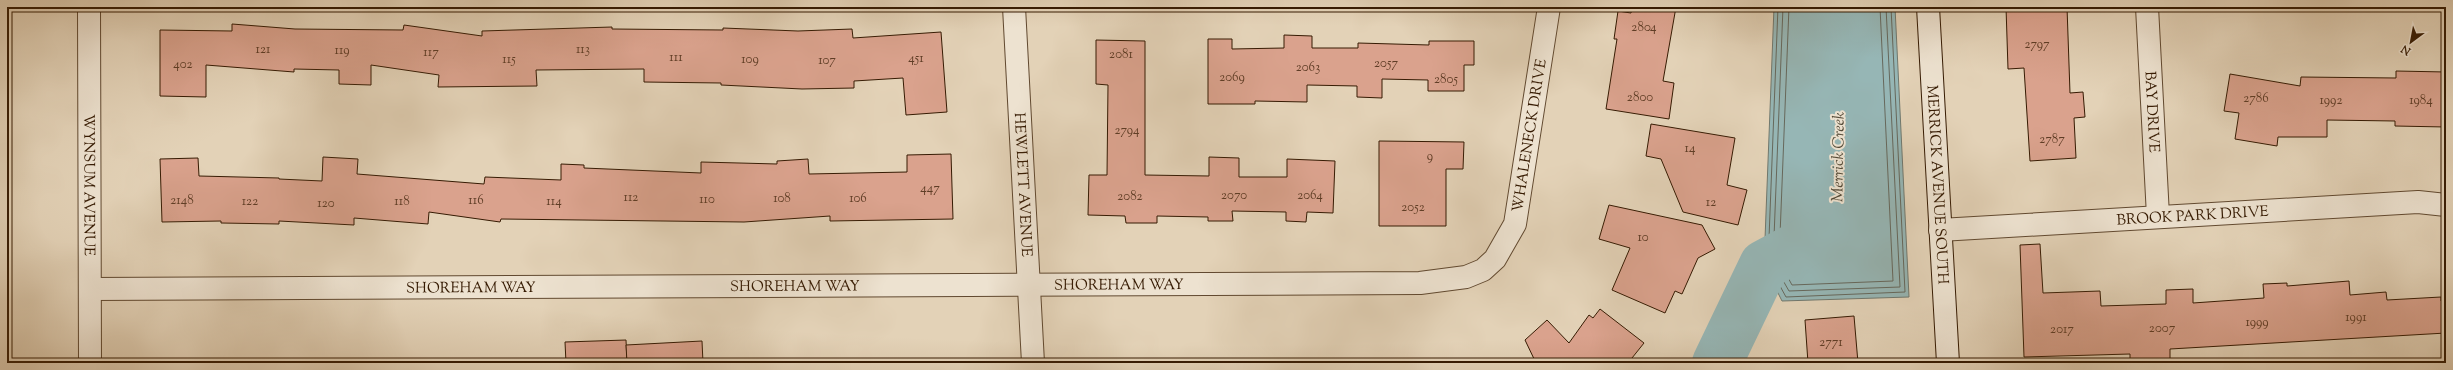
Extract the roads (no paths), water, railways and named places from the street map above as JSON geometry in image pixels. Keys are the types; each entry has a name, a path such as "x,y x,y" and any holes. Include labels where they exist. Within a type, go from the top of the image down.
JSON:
{"street":[{"name":"WYNSUM AVENUE","path":"88,7 90,363"},
{"name":"HEWLETT AVENUE","path":"1014,7 1033,363"},
{"name":"WHALENECK DRIVE","path":"1495,259 1515,224 1549,7"},
{"name":"MERRICK AVENUE SOUTH","path":"1928,7 1948,363"},
{"name":"BAY DRIVE","path":"2147,7 2158,216"},
{"name":"BROOK PARK DRIVE","path":"1940,230 2158,216 2418,202 2446,205"},
{"name":"SHOREHAM WAY","path":"90,289 1028,284 1420,284 1466,277 1483,270 1495,259"}],"water":[{"name":"Merrick Creek","path":"1774,7 1895,7 1909,297 1782,301 1764,265"}],"waterway":[{"path":"1717,363 1764,265 1825,232"}]}
